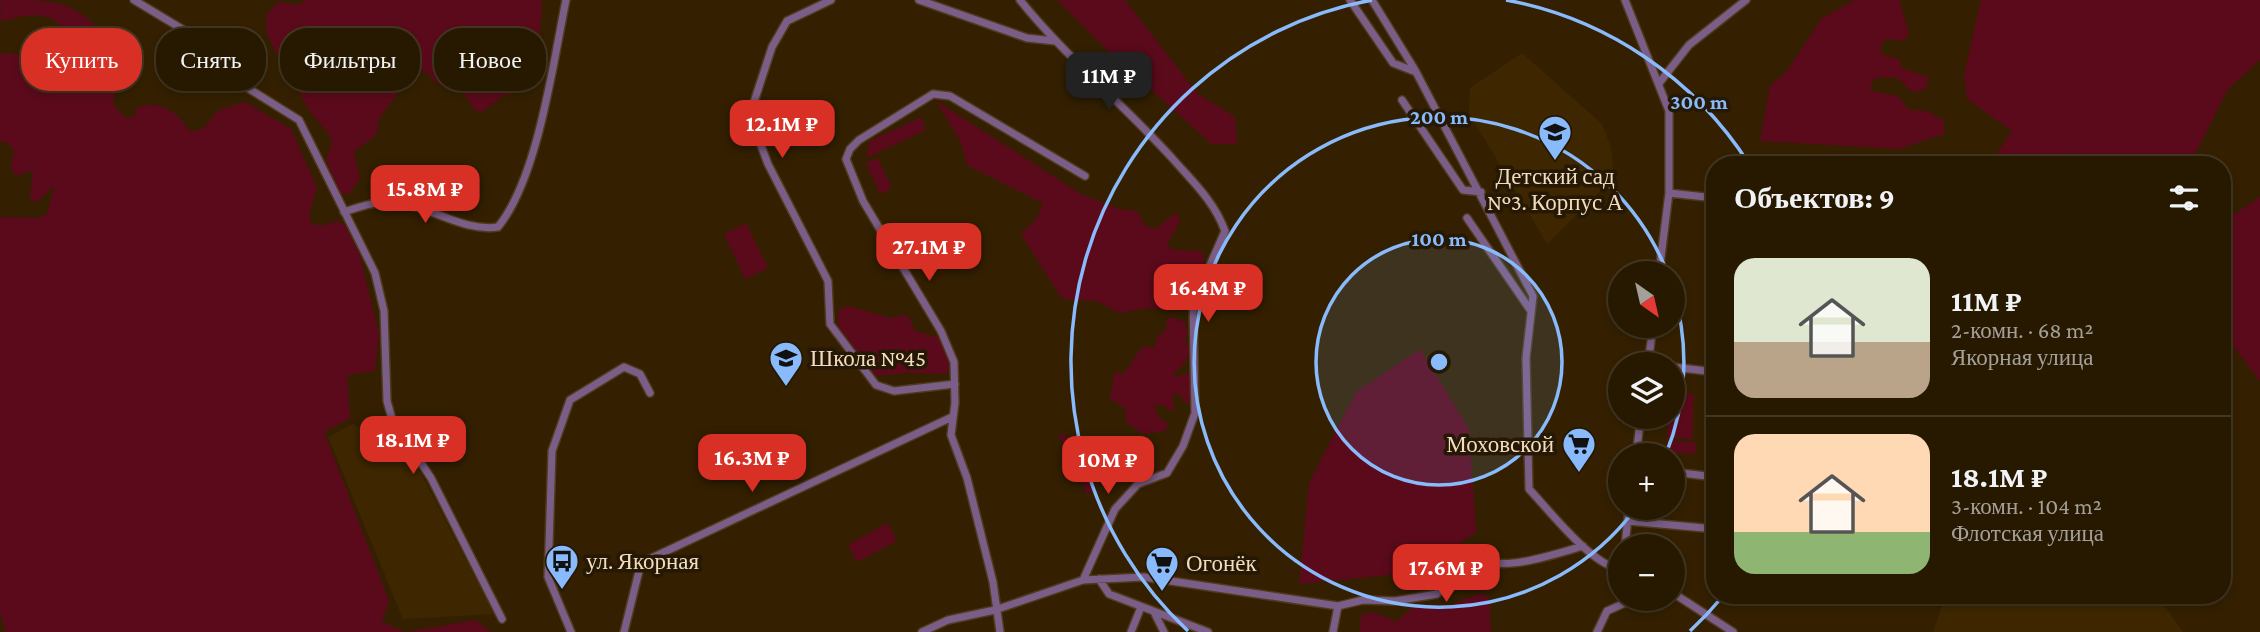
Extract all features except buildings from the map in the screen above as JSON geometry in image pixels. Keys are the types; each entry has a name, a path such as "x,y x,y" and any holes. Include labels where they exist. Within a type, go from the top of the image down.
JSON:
{"street":[{"path":"134,0 207,44 246,87 299,120 376,273 384,320 387,401 392,419 431,478 502,619"},
{"path":"344,212 369,204 398,203 482,229 498,227 509,213 540,129 566,0"},
{"path":"831,0 787,21 772,47 752,108 757,135 768,164 828,281 830,324 876,385 894,391 955,384"},
{"path":"919,0 1027,38 1055,41"},
{"path":"1020,0 1055,41 1135,118 1217,209 1225,231 1194,304 1195,413 1183,446 1167,473 1138,484 1115,509 1083,580"},
{"path":"1350,0 1393,63 1416,72"},
{"path":"1372,0 1416,72 1533,296 1526,358 1529,489 1583,546 1608,565"},
{"path":"1625,0 1660,82 1669,111 1669,193 1660,261"},
{"path":"1660,82 1689,45 1746,0"},
{"path":"1000,632 993,582 967,478 951,435 954,362 941,331 863,201 846,159 850,149 859,140 933,94 950,96 1085,176"},
{"path":"1402,100 1463,190 1480,192"},
{"path":"1669,193 1706,197"},
{"path":"1467,218 1531,311"},
{"path":"570,632 548,577 550,465 561,420 570,400 624,367 640,374 650,393"},
{"path":"1685,368 1706,371"},
{"path":"624,632 641,563 952,417"},
{"path":"1685,473 1706,476"},
{"path":"1626,534 1628,521 1706,528"},
{"path":"922,632 948,620 995,610 1083,580 1144,577 1338,606 1363,600 1395,601 1437,594 1454,574 1458,555 1482,565 1537,561 1583,546"},
{"path":"1099,579 1109,594 1208,632"},
{"path":"1685,601 1733,632"},
{"path":"1333,632 1338,606"},
{"path":"1131,632 1141,607"},
{"path":"1597,632 1608,611"},
{"path":"1154,612 1164,632"}],"shaded area":[{"path":"0,0 39,1 67,6 79,12 97,28 62,28 50,18 39,16 23,16 1,22"},
{"path":"306,0 542,0 540,28 434,28 434,81 428,73 420,70 420,28 280,28 280,59 267,33 266,15 279,2 298,5"},
{"path":"1057,0 1125,0 1197,93 1235,117 1237,144 1212,144 1116,59"},
{"path":"1855,0 1899,0 1909,33 1904,41 1886,39 1881,45 1881,54 1899,59 1902,68 1928,77 1927,87 1920,92 1911,91 1898,78 1879,77 1871,82 1871,91 1898,96 1909,110 1928,111 1944,121 1944,134 1899,149 1760,141 1770,86 1787,71 1822,18"},
{"path":"1981,0 2260,0 2260,60 2228,89 2194,156 2078,156 2073,153 2068,156 1996,155 2012,131 1967,99 1964,75"},
{"path":"0,53 21,56 21,91 115,91 113,105 126,118 135,116 137,107 154,105 174,113 190,131 204,128 220,110 245,102 291,129 317,188 309,214 311,223 320,226 338,221 346,226 360,256 379,334 375,371 347,375 350,418 324,432 389,601 382,622 405,632 6,632 0,613 0,217 40,218 48,212 54,186 36,203 30,197 33,170 16,176 11,168 14,149 0,141"},
{"name":"Детский сад №3. Корпус А","path":"1522,53 1602,124 1611,147 1614,177 1547,244 1469,113 1470,88"},
{"path":"298,91 400,91 380,117 376,135 354,152 360,179 349,194 340,194 326,160 332,143 329,134 311,113"},
{"path":"462,91 521,91 503,96 481,113 473,108"},
{"path":"936,101 1081,194 1119,209 1137,211 1146,226 1155,229 1177,212 1180,222 1167,244 1173,250 1201,251 1205,259 1191,287 1164,310 1146,308 1120,313 1096,301 1068,300 1060,296 1021,234 1037,218 1043,203 967,165 961,142"},
{"path":"921,117 926,130 866,158 870,141"},
{"path":"878,158 892,188 880,194 866,163"},
{"path":"2260,197 2260,381 2231,343 2231,216"},
{"path":"746,223 768,268 745,279 724,234"},
{"path":"848,306 890,318 908,315 915,331 941,338 950,362 947,374 907,373 876,376 855,355 843,337 838,319 839,310"},
{"path":"1173,317 1187,323 1185,340 1189,347 1187,360 1173,375 1175,377 1192,372 1192,402 1184,403 1181,395 1175,394 1172,397 1175,409 1171,411 1163,405 1154,405 1159,418 1168,426 1165,431 1143,434 1126,422 1125,408 1110,399 1114,374 1118,371 1122,375 1146,346 1154,349 1158,336 1166,330 1167,319"},
{"path":"1420,349 1469,429 1476,532 1419,572 1299,584 1309,483 1356,392"},
{"path":"1685,394 1694,394 1692,439 1667,438 1668,429 1685,429"},
{"path":"353,424 412,456 494,614 403,619 328,437"},
{"path":"1065,433 1093,491 1087,494 1059,436"},
{"path":"1696,442 1695,454 1685,453 1685,443 1667,443"},
{"path":"887,523 897,541 857,562 848,545"},
{"path":"1481,593 1489,598 1491,632 1360,632 1361,615 1374,612 1396,622 1415,605 1451,605"},
{"path":"1943,604 2163,604 2183,632 1933,632"},
{"path":"476,620 491,632 406,632"}],"place":[{"name":"Детский сад №3. Корпус А","path":"1555,162"},
{"name":"Школа №45","path":"786,388"},
{"name":"Моховской","path":"1579,474"},
{"name":"ул. Якорная","path":"562,591"},
{"name":"Огонёк","path":"1162,593"}]}
